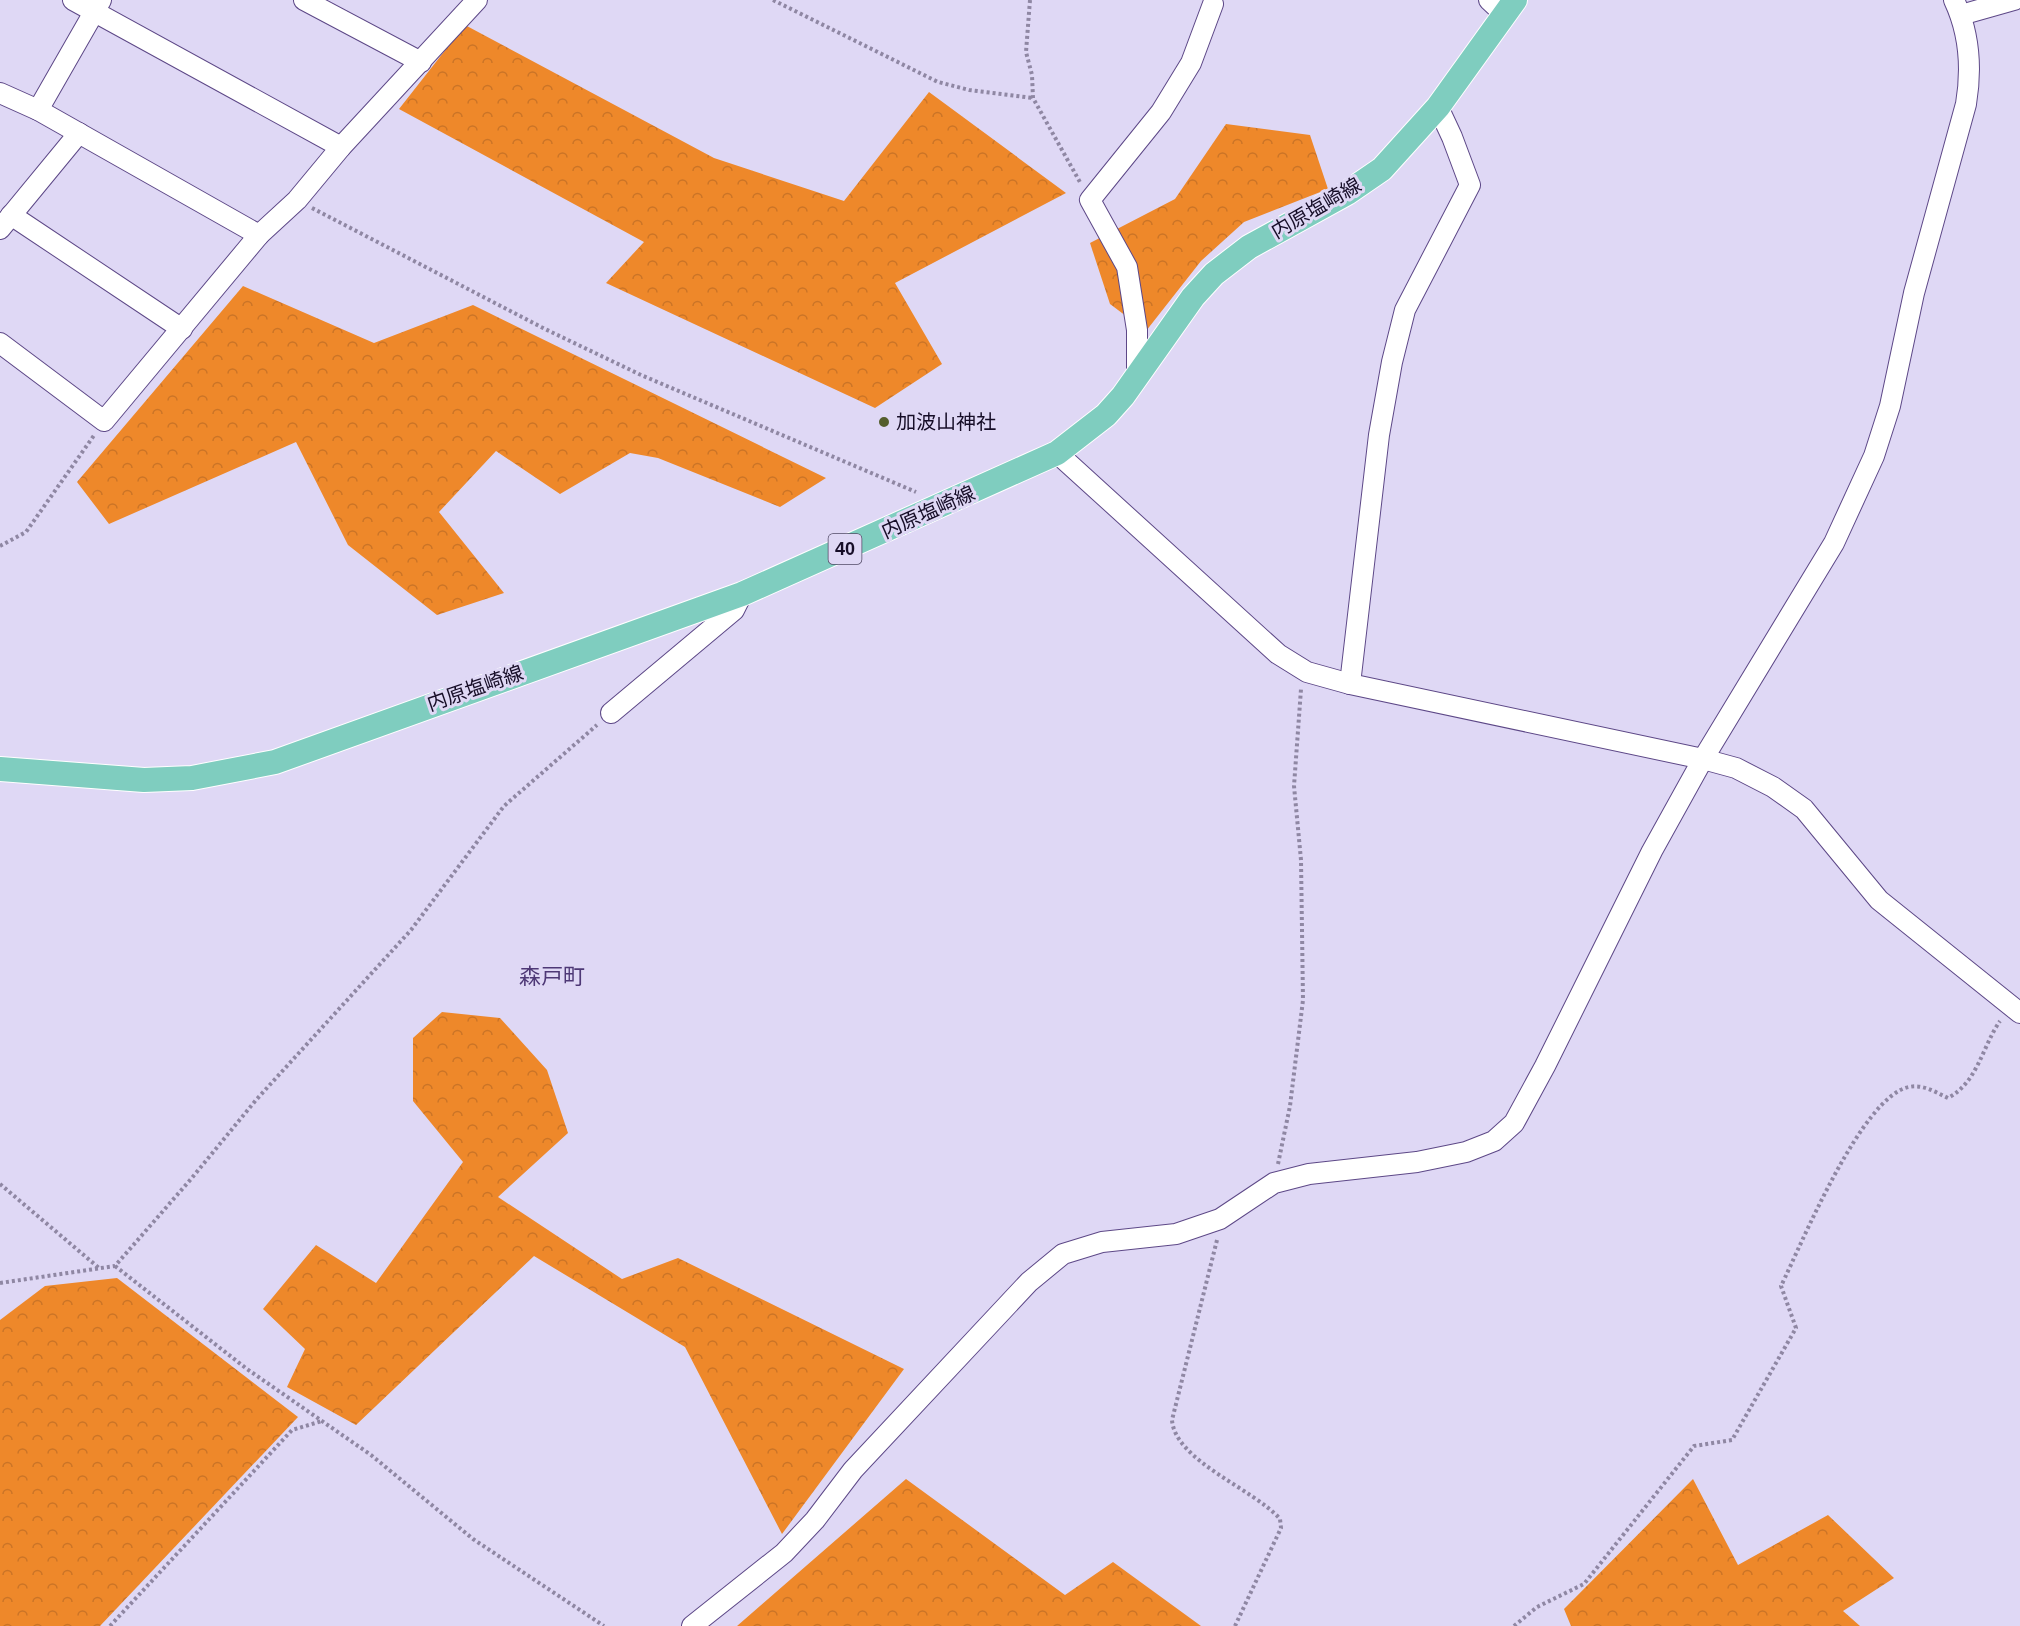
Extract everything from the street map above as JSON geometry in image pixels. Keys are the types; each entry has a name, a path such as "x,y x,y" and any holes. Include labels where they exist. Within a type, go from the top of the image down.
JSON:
{"main road":[{"name":"内原塩崎線","path":"0,769 82,777 156,780 192,778 275,762 742,594 1057,453 1106,414 1137,377 1193,297 1214,274 1249,247 1347,193 1382,170 1438,107 1503,5"}],"street":[{"path":"73,0 98,6 341,147"},
{"path":"304,0 421,62"},
{"path":"0,343 104,421 260,236 297,200 341,147 477,0"},
{"path":"692,1626 784,1553 815,1520 854,1470 901,1418 1029,1282 1063,1254 1102,1242 1176,1234 1220,1219 1274,1183 1309,1174 1418,1162 1466,1152 1494,1141 1514,1123 1545,1066 1652,850 1703,759 1834,543 1874,456 1890,406 1914,293 1966,104 1971,75 1969,49 1957,8 2014,0"},
{"path":"1137,377 1137,330 1127,267 1090,200 1161,112 1191,63 1213,4"},
{"path":"38,110 98,6"},
{"path":"0,93 38,110 260,236"},
{"path":"1350,684 1379,435 1392,362 1405,310 1470,185 1438,107"},
{"path":"79,133 6,222 182,328"},
{"path":"1057,453 1278,654 1307,672 1350,684 1703,759 1736,768 1773,787 1804,809 1879,900 1916,932 2016,1009"},
{"path":"611,713 734,610 742,594"}],"path":[{"path":"773,0 938,82 969,90 1033,98"},
{"path":"1030,0 1026,52 1032,75 1033,98 1090,200"},
{"path":"297,200 545,330 641,375 944,505"},
{"path":"0,546 26,532 104,421"},
{"path":"1274,1183 1290,1106 1303,1000 1301,860 1294,786 1299,693 1307,672"},
{"path":"0,1283 115,1266 256,1100 411,930 504,806 611,713"},
{"path":"1514,1626 1537,1607 1584,1584 1694,1446 1732,1440 1796,1328 1781,1286 1857,1133 1881,1105 1907,1087 1922,1086 1948,1098 1959,1092 1969,1081 1993,1030 2016,1009"},
{"path":"0,1184 100,1268"},
{"path":"1220,1219 1173,1420 1173,1431 1179,1441 1194,1454 1280,1519 1281,1527 1235,1626"},
{"path":"115,1266 247,1369 371,1455 473,1539 604,1626"},
{"path":"110,1626 292,1430 321,1421"}],"green space":[{"path":"465,25 714,158 844,201 929,92 1066,193 895,283 942,364 875,408 606,283 644,242 399,109"},
{"path":"1226,124 1310,135 1328,189 1244,222 1201,261 1146,331 1110,304 1090,243 1175,199"},
{"path":"243,286 374,343 473,305 826,478 780,507 658,458 630,453 560,494 496,451 439,512 504,593 437,615 348,545 296,442 109,524 77,482"},
{"path":"442,1012 500,1018 547,1070 568,1133 498,1197 622,1279 678,1258 904,1369 782,1534 685,1347 534,1256 356,1425 287,1387 305,1349 263,1309 316,1245 376,1283 463,1162 413,1101 413,1038"},
{"path":"117,1278 298,1417 100,1626 0,1626 0,1320 45,1286"},
{"path":"906,1479 1065,1595 1113,1562 1201,1626 737,1626"},
{"path":"1693,1479 1738,1565 1828,1515 1894,1578 1843,1611 1860,1626 1571,1626 1564,1609"}],"place":[{"name":"加波山神社","path":"884,422"}],"district":[{"name":"森戸町","path":"552,976"}]}
